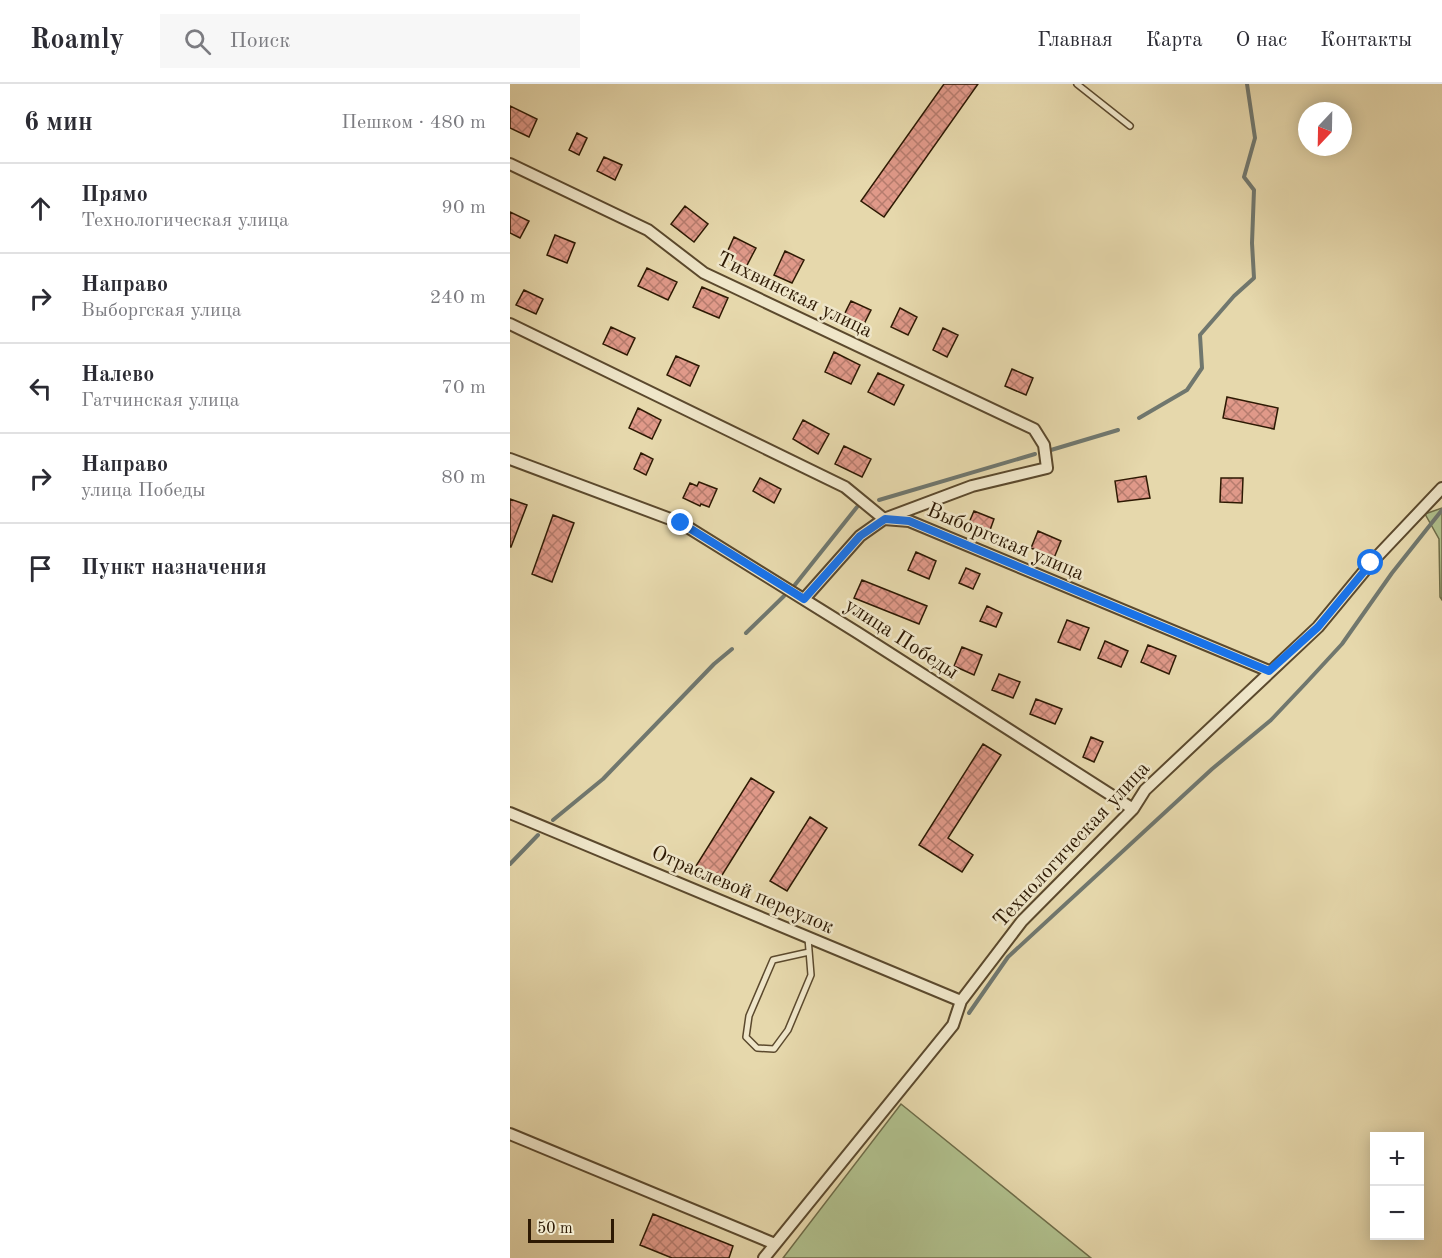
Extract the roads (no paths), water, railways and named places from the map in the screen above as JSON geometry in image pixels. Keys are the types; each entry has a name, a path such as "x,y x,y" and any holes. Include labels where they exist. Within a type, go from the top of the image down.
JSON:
{"street":[{"name":"Тихвинская улица","path":"510,164 648,230 704,273 1034,429 1044,445 1047,468 972,486 885,519"},
{"path":"510,324 845,487 885,519 860,536 804,599"},
{"name":"улица Победы","path":"510,459 681,523 1133,809"},
{"name":"Технологическая улица","path":"764,1258 952,1025 961,1001 1022,921 1133,809 1145,790 1318,627 1371,563 1442,488"},
{"name":"Выборгская улица","path":"885,519 909,521 1269,671"},
{"name":"Отраслевой переулок","path":"510,813 961,1001"},
{"path":"510,1134 775,1244"}],"lane":[{"path":"1077,84 1130,126"},
{"path":"808,937 809,952 810,975 788,1030 774,1049 757,1048 746,1037 749,1016 773,960 809,952"}],"waterway":[{"path":"1139,418 1187,390 1202,368 1200,335 1234,296 1254,278 1252,243 1254,190 1244,177 1255,138 1247,84"},
{"path":"1051,450 1118,430"},
{"path":"879,500 1035,454"},
{"path":"794,586 857,507"},
{"path":"969,1013 1008,957 1212,769 1271,720 1306,683 1342,644 1392,573 1442,510"},
{"path":"746,633 784,596"},
{"path":"553,820 603,779 714,664 732,649"},
{"path":"510,864 538,835"}]}
